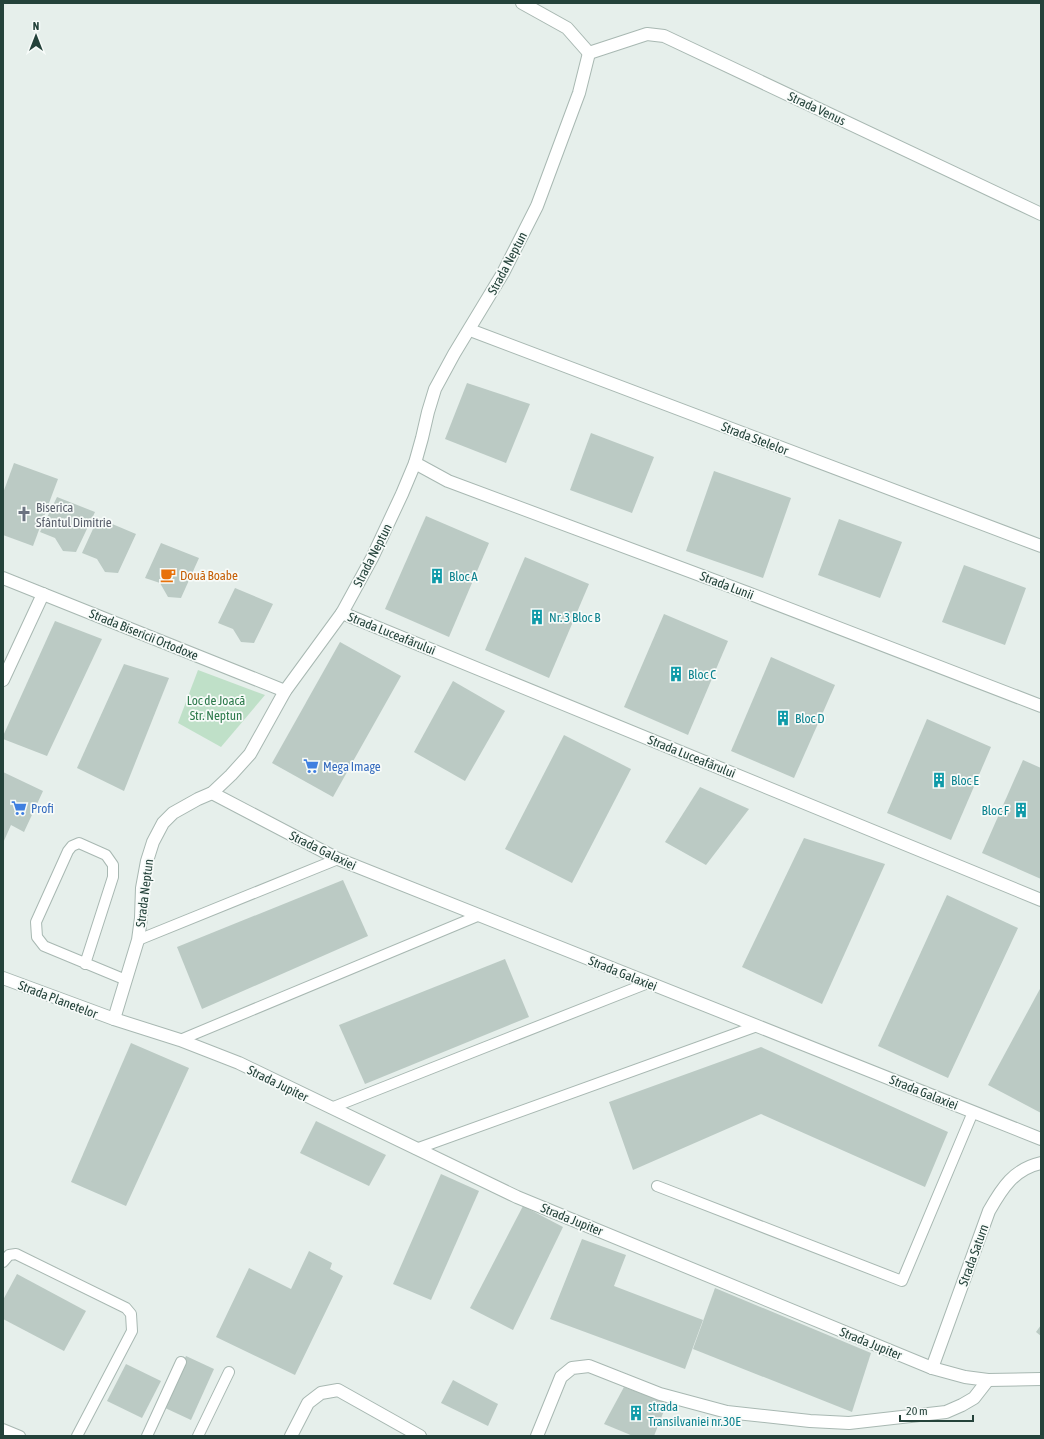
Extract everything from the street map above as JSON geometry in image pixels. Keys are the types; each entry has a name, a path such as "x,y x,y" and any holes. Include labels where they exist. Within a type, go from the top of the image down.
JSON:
{"street":[{"path":"522,3 567,28 589,53"},
{"name":"Strada Venus","path":"589,53 647,34 664,36 1041,214"},
{"name":"Strada Neptun","path":"114,1020 138,940 141,918 142,888 147,861 153,842 163,823 173,813 212,793 232,775 250,754 285,691 342,612 372,558 415,463 435,389 454,354 470,330 503,273 537,206 579,93 589,53"},
{"name":"Strada Stelelor","path":"470,330 1041,546"},
{"name":"Strada Lunii","path":"415,463 448,481 748,593 1041,706"},
{"name":"Strada Bisericii Ortodoxe","path":"3,578 285,691"},
{"path":"3,680 43,594"},
{"name":"Strada Luceafărului","path":"342,612 1041,900"},
{"name":"Strada Galaxiei","path":"212,793 338,859 1041,1139"},
{"name":"Strada Planetelor","path":"3,978 114,1020"},
{"name":"Strada Jupiter","path":"114,1020 180,1040 239,1064 517,1197 932,1368 965,1377 988,1380 1041,1379"},
{"name":"Strada Saturn","path":"932,1368 989,1211 1001,1189 1018,1172 1031,1165 1041,1163"},
{"path":"537,1436 561,1377 572,1368 589,1366 660,1394 727,1412 810,1421 849,1423 946,1412 962,1406 974,1398 988,1380"},
{"path":"291,1436 308,1404 321,1393 338,1390 420,1436"}],"lane":[{"path":"85,964 114,877 113,865 106,855 79,843 72,846 68,851 36,922 37,937 44,946 85,964 126,980"},
{"path":"138,940 338,859"},
{"path":"180,1040 480,915"},
{"path":"331,1108 648,983"},
{"path":"416,1149 757,1026"},
{"path":"657,1186 902,1281 973,1112"},
{"path":"3,1262 9,1255 16,1254 126,1308 131,1314 132,1331 77,1436"},
{"path":"147,1436 181,1362"},
{"path":"198,1436 229,1372"},
{"path":"3,1429 20,1436"}],"green space":[{"name":"Loc de Joacă Str. Neptun","path":"198,670 265,695 221,747 178,723"}],"building":[{"path":"467,383 530,404 506,463 445,439"},
{"path":"591,433 654,457 632,513 570,490"},
{"name":"Biserica Sfântul Dimitrie","path":"14,463 58,479 33,546 3,535 3,493"},
{"path":"714,471 791,498 763,578 686,551"},
{"path":"57,497 95,512 76,552 63,551 55,538 40,532"},
{"name":"Bloc A","path":"426,516 489,543 449,637 385,609"},
{"path":"98,518 136,534 118,573 105,572 97,559 82,553"},
{"path":"839,519 902,542 880,598 818,575"},
{"path":"161,543 199,558 181,598 168,597 160,583 145,578"},
{"name":"Nr. 3 Bloc B","path":"525,557 589,584 549,678 485,650"},
{"path":"964,565 1026,588 1005,645 942,622"},
{"path":"235,588 273,604 254,643 241,642 233,629 218,623"},
{"name":"Bloc C","path":"664,614 728,641 688,735 624,707"},
{"path":"55,621 102,639 47,756 3,739 3,736"},
{"path":"340,642 401,676 333,797 272,763"},
{"name":"Bloc D","path":"771,657 835,685 794,778 731,751"},
{"path":"124,664 169,678 124,791 77,768"},
{"path":"453,681 505,711 465,781 414,752"},
{"name":"Bloc E","path":"927,719 991,747 951,840 887,813"},
{"path":"564,735 631,769 572,883 505,849"},
{"name":"Bloc F","path":"1023,760 1041,768 1041,879 982,853"},
{"name":"Profi","path":"3,772 43,791 24,832 11,825 3,843"},
{"path":"700,787 749,809 706,865 665,842"},
{"path":"804,838 885,864 822,1004 742,967"},
{"path":"343,880 368,936 202,1009 177,947"},
{"path":"947,895 1018,928 948,1078 878,1046"},
{"path":"505,959 529,1017 365,1084 339,1025"},
{"path":"1041,987 1041,1113 988,1085"},
{"path":"131,1043 189,1068 126,1206 71,1182"},
{"path":"761,1047 948,1132 925,1187 761,1114 633,1170 609,1102"},
{"path":"316,1121 386,1155 369,1186 300,1153"},
{"path":"441,1174 479,1191 431,1300 393,1284"},
{"path":"523,1206 563,1227 513,1330 470,1308"},
{"path":"582,1239 626,1255 614,1286 703,1320 685,1369 550,1319"},
{"path":"309,1251 332,1263 330,1269 343,1276 295,1375 216,1337 249,1268 291,1289"},
{"path":"17,1274 86,1311 64,1351 3,1319 3,1300"},
{"path":"715,1288 871,1353 852,1412 693,1349"},
{"path":"1041,1325 1041,1336 1036,1332"},
{"path":"186,1356 214,1369 191,1420 163,1407"},
{"path":"126,1364 161,1381 142,1418 107,1401"},
{"path":"453,1380 498,1404 488,1426 441,1403"},
{"name":"strada Transilvaniei nr.30E","path":"624,1387 667,1403 654,1436 633,1436 604,1424"}],"place":[{"name":"Biserica Sfântul Dimitrie","path":"24,514"},
{"name":"Două Boabe","path":"168,575"},
{"name":"Bloc A","path":"437,576"},
{"name":"Nr. 3 Bloc B","path":"537,617"},
{"name":"Bloc C","path":"676,674"},
{"name":"Bloc D","path":"783,718"},
{"name":"Mega Image","path":"311,766"},
{"name":"Bloc E","path":"939,780"},
{"name":"Profi","path":"19,808"},
{"name":"Bloc F","path":"1021,810"},
{"name":"strada Transilvaniei nr.30E","path":"636,1413"}]}
